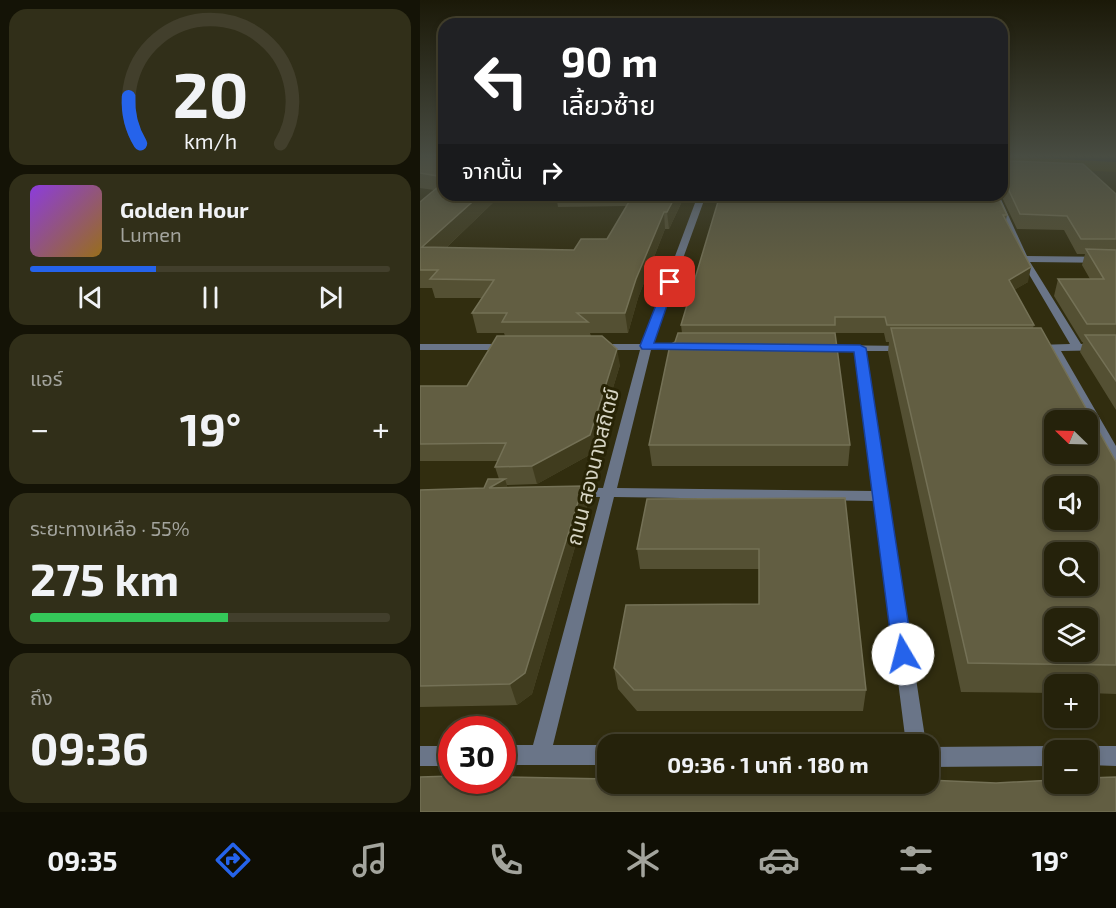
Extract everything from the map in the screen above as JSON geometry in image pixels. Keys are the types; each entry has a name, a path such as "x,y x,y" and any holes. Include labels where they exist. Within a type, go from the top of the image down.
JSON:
{"street":[{"name":"ถนน สองนางสถิตย์","path":"541,754 646,346 700,201"},
{"path":"998,201 1024,259 1078,348"},
{"path":"1024,259 1116,260"},
{"path":"420,347 515,347"},
{"path":"587,347 694,347"},
{"path":"1020,348 1116,347"},
{"path":"812,348 917,348"},
{"path":"860,348 915,734"},
{"path":"1054,348 1116,457"},
{"path":"550,492 880,496"},
{"path":"516,755 597,754"},
{"path":"420,756 438,756"},
{"path":"939,757 1044,756"},
{"path":"1098,756 1116,756"}],"building":[{"path":"430,194 438,194 438,201 473,201 422,247 574,250 581,239 607,239 629,201 673,201 667,212 664,212 636,279 625,313 577,313 588,322 502,322 507,313 472,313 494,280 430,279 438,270 420,270 420,202"},
{"path":"1011,194 1116,194 1116,239 1081,239 1067,216 1020,214"},
{"path":"718,201 1000,201 1007,215 1003,215 1031,267 1009,280 1034,325 887,325 885,317 835,317 835,325 681,325"},
{"path":"1086,249 1116,250 1116,324 1087,324 1058,279 1104,279"},
{"path":"891,328 1041,328 1087,410 1044,410 1044,464 1098,464 1098,430 1116,462 1116,665 968,663"},
{"path":"678,333 835,333 850,445 649,445 670,345 675,342"},
{"path":"1085,335 1116,335 1116,381"},
{"path":"497,336 602,336 617,349 590,435 532,466 495,467 506,443 420,444 420,386 467,386"},
{"path":"488,479 505,479 489,488 583,486 525,673 510,684 420,686 420,490 484,488"},
{"path":"845,498 866,690 634,690 614,668 626,605 759,604 759,549 637,549 647,499"},
{"path":"438,776 438,794 516,794 516,777 597,779 597,794 939,794 939,780 996,783 1044,781 1044,794 1098,794 1098,778 1116,777 1116,812 420,812 420,777"}],"route":[{"path":"670,282 646,346 860,348 903,654"}]}
